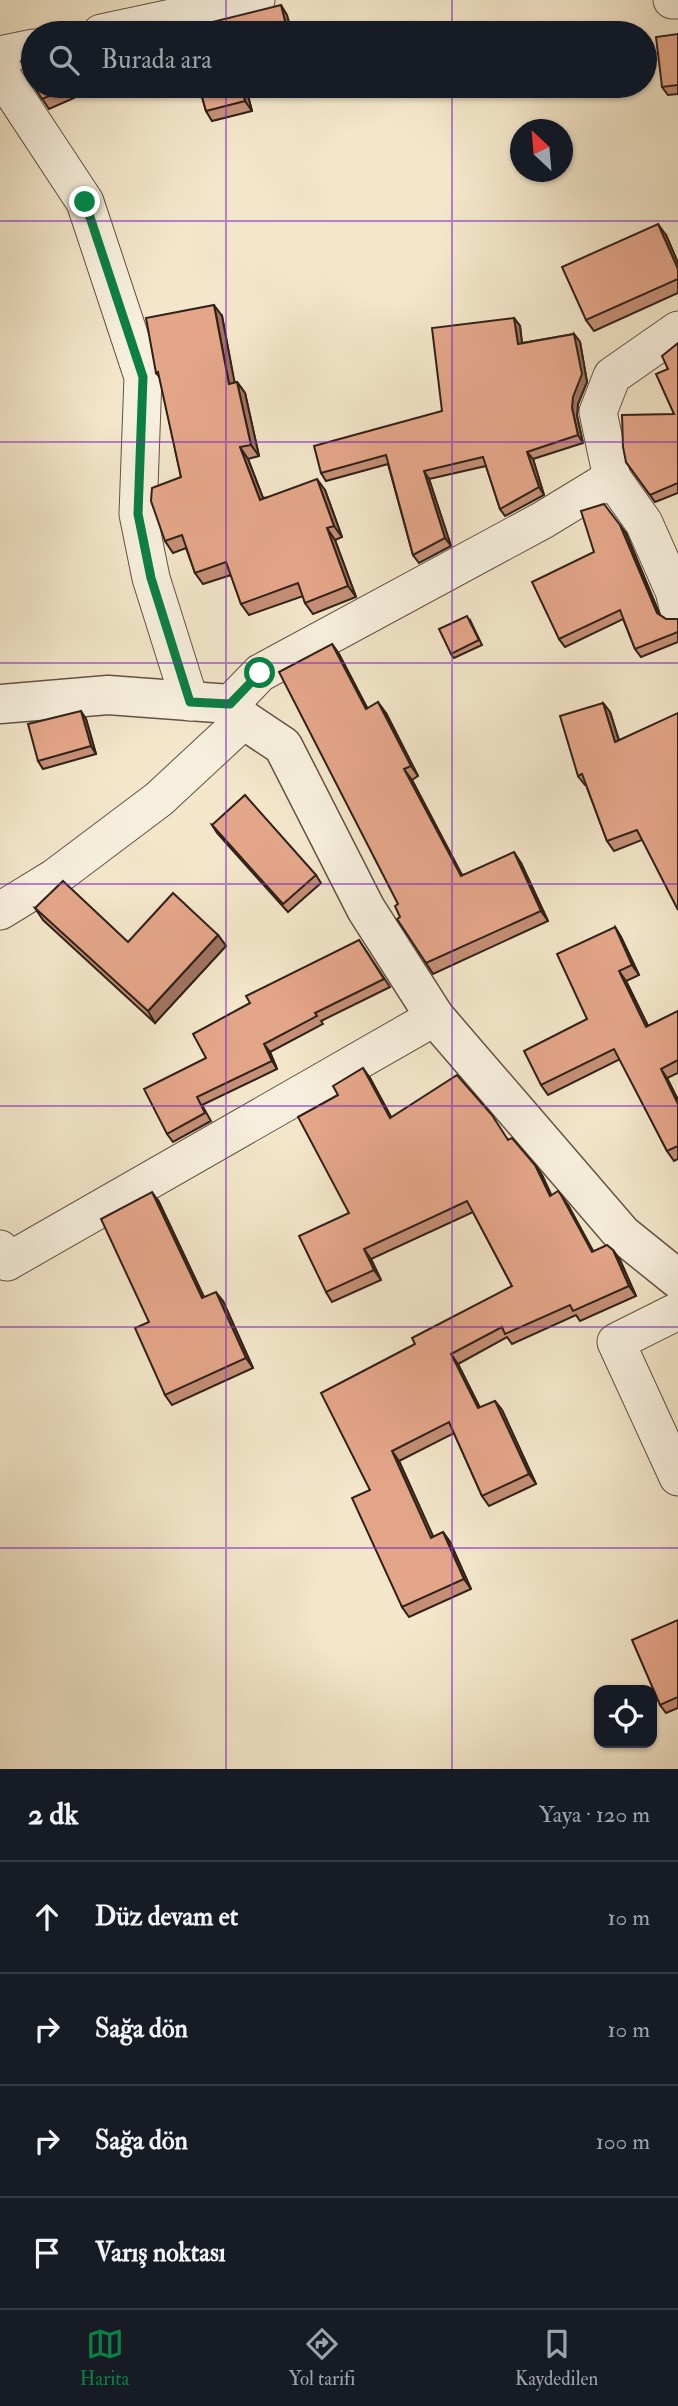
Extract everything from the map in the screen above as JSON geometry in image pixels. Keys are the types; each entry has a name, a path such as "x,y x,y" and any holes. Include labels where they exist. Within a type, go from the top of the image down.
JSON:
{"street":[{"path":"157,21 256,0"},
{"path":"672,0 678,1"},
{"path":"0,55 21,51"},
{"path":"0,73 85,202 143,377 138,514 151,578 190,702"},
{"path":"678,330 612,376 598,412 612,478 644,523 674,591 678,607"},
{"path":"0,911 54,878 159,799 237,712 260,673 543,520 612,478"},
{"path":"0,704 108,695 190,702 237,712 283,746 366,909 435,1017 622,1234 678,1279"},
{"path":"0,1248 7,1262 435,1017"},
{"path":"678,1311 616,1342 678,1477"}],"building":[{"path":"281,5 285,21 216,21"},
{"path":"678,34 678,85 662,87 657,37"},
{"path":"202,98 244,98 245,101 206,111"},
{"path":"658,224 678,269 678,279 586,320 562,267"},
{"path":"214,305 229,384 237,382 251,445 240,447 260,500 317,479 334,526 327,528 348,586 305,603 298,583 241,604 226,562 195,573 182,535 165,541 151,501 152,488 181,477 146,318"},
{"path":"514,318 518,344 574,334 582,374 573,397 572,408 578,435 527,452 539,487 500,509 483,457 424,471 445,538 413,555 386,455 321,473 314,446 442,411 432,328"},
{"path":"678,343 678,483 650,495 626,462 622,415 674,414 656,374 668,369 662,356"},
{"path":"604,504 620,525 657,613 666,619 678,619 678,632 635,649 620,610 559,639 532,582 594,552 581,511"},
{"path":"467,616 479,640 451,654 439,629"},
{"path":"332,644 366,709 378,702 411,766 404,769 461,876 514,852 541,911 426,963 397,919 400,917 395,906 398,904 279,672"},
{"path":"603,703 615,742 678,713 678,910 637,830 607,841 582,774 578,776 560,716"},
{"path":"81,711 91,746 38,761 28,724"},
{"path":"245,795 316,875 283,904 212,825"},
{"path":"63,881 128,942 173,893 218,935 148,1011 35,908"},
{"path":"615,927 632,965 619,971 646,1027 678,1011 678,1060 661,1069 678,1104 678,1146 667,1151 614,1049 541,1085 524,1051 587,1019 557,954"},
{"path":"359,940 384,979 315,1013 317,1016 264,1044 272,1061 197,1097 205,1113 167,1134 144,1089 206,1058 193,1034 250,1003 246,996"},
{"path":"363,1068 390,1118 457,1075 492,1115 508,1140 512,1138 535,1165 550,1196 558,1191 592,1252 607,1245 613,1250 629,1286 573,1311 570,1305 505,1334 502,1327 451,1354 478,1408 495,1401 529,1474 482,1496 449,1422 392,1451 431,1538 443,1532 464,1579 402,1607 352,1498 370,1490 321,1393 415,1344 412,1338 512,1286 467,1201 364,1249 374,1270 326,1292 299,1236 349,1213 298,1117 338,1095 333,1086"},
{"path":"152,1192 202,1298 216,1292 246,1358 165,1395 135,1328 149,1322 101,1219"},
{"path":"678,1620 678,1697 660,1705 657,1685 651,1685 632,1640"}],"route":[{"path":"85,202 143,377 138,514 151,578 190,702 230,704 260,673"}]}
